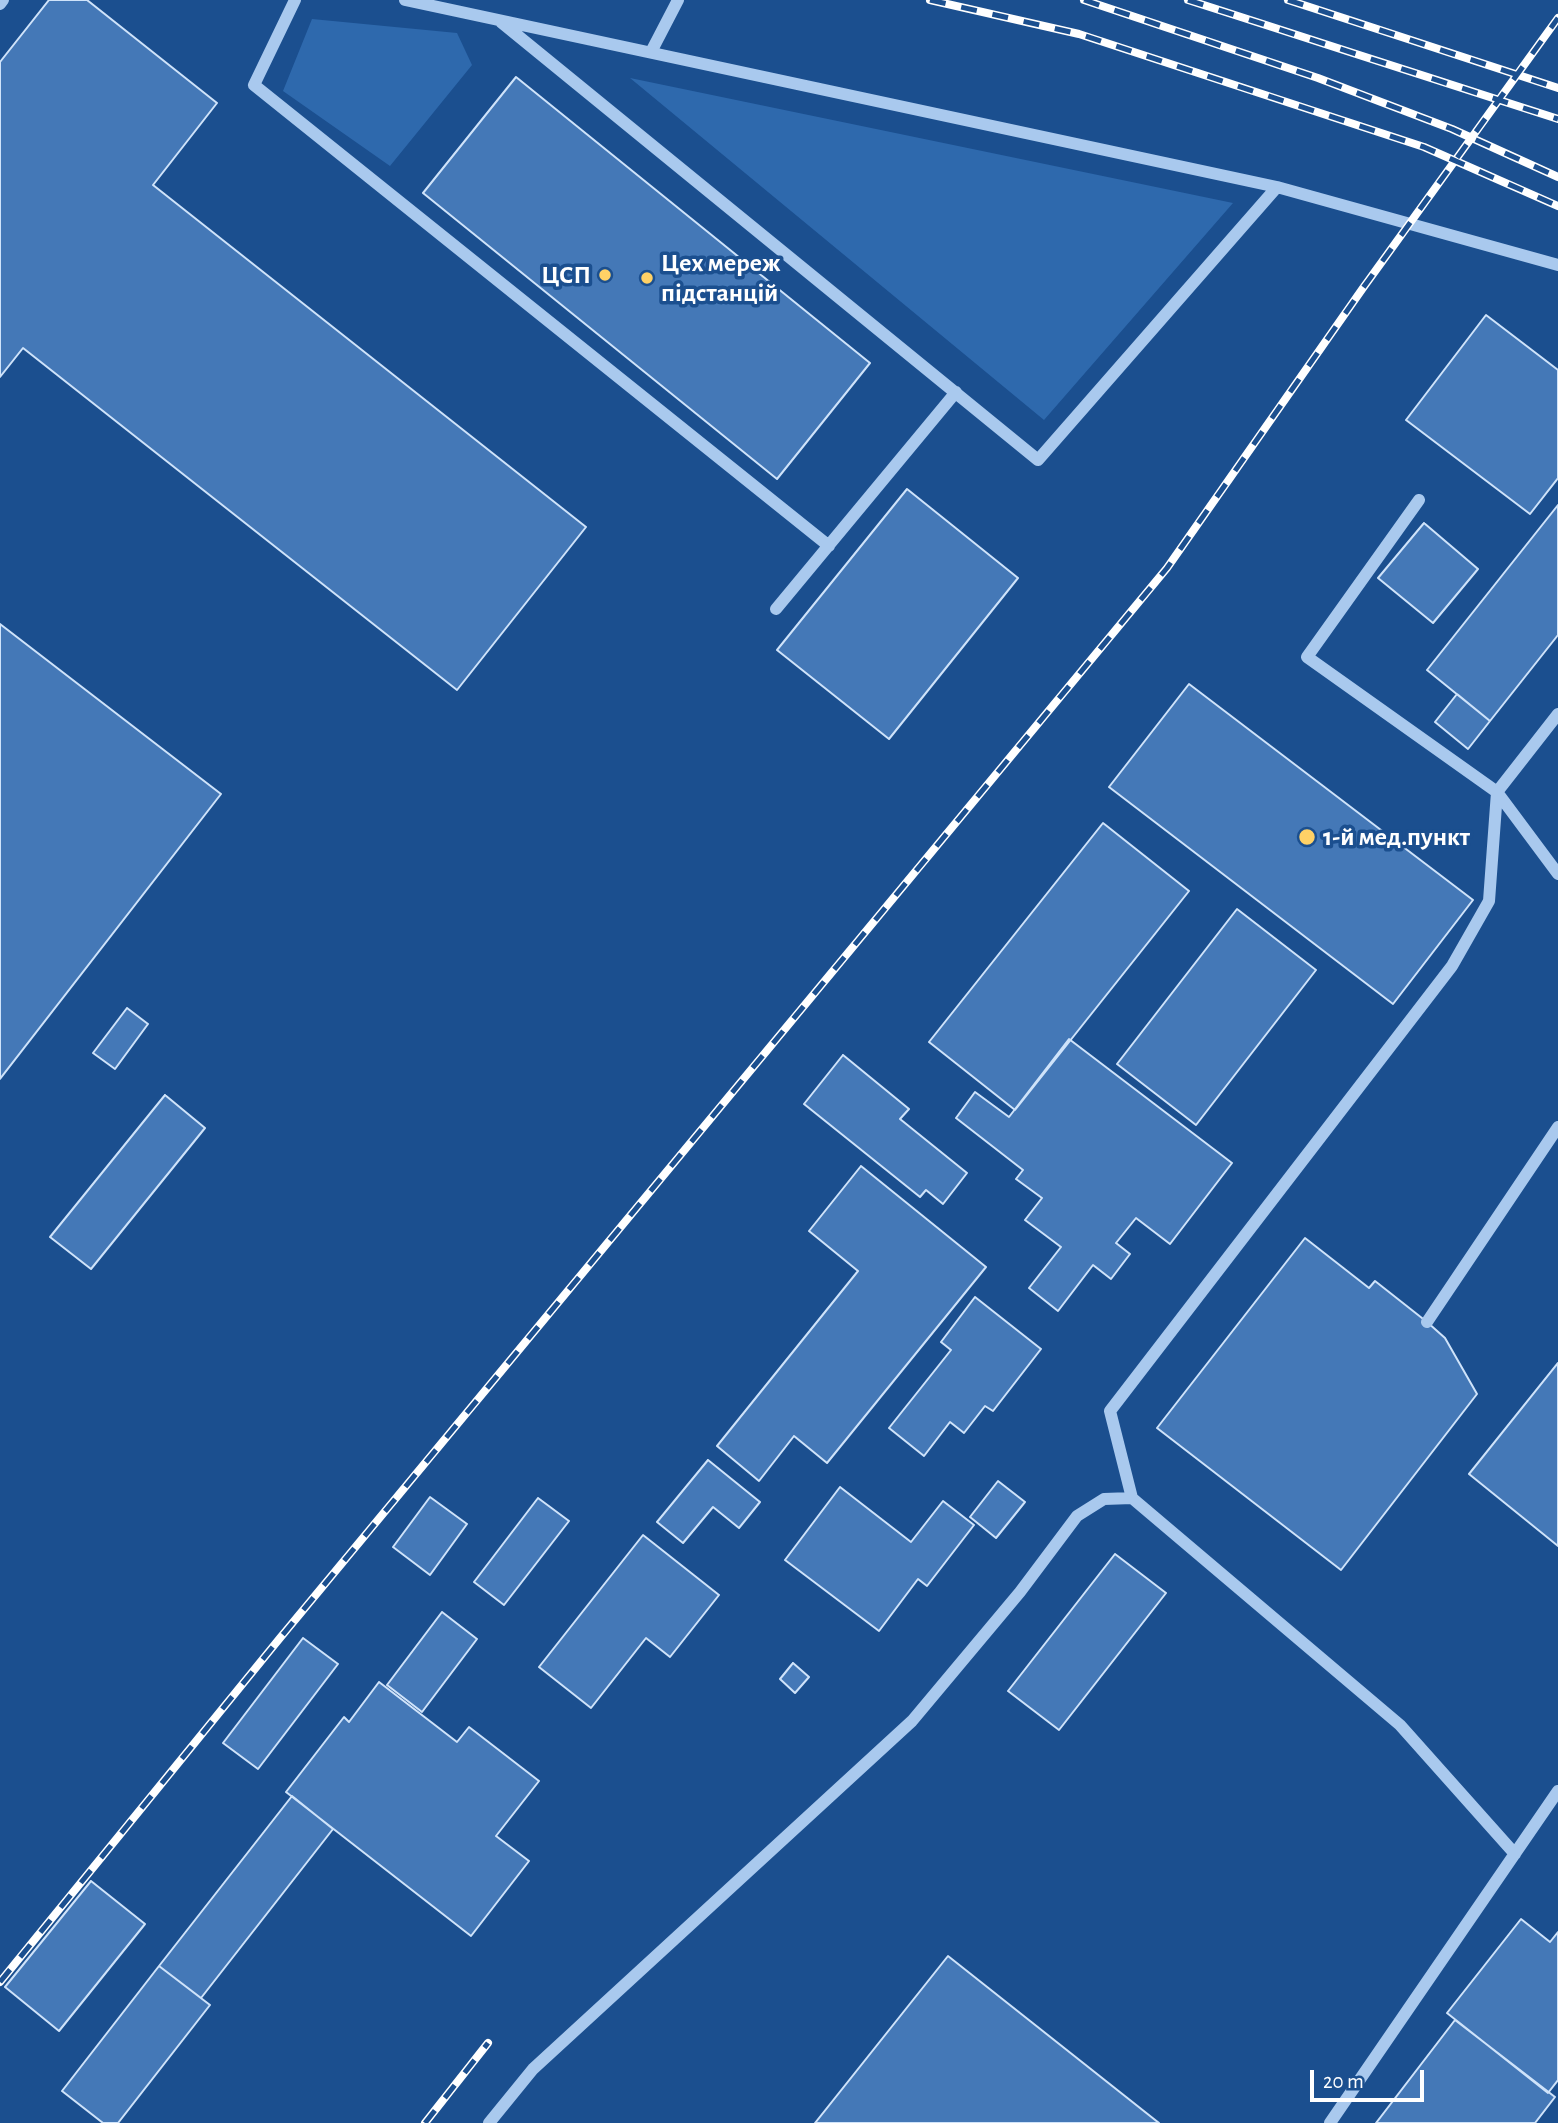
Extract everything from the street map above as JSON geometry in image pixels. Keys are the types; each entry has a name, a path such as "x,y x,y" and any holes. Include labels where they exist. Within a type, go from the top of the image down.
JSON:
{"lane":[{"path":"295,0 254,85 829,546"},
{"path":"405,0 1278,187 1558,265"},
{"path":"651,52 678,0"},
{"path":"498,20 1038,460 1278,187"},
{"path":"776,609 956,392"},
{"path":"1419,500 1307,657 1497,792 1558,874"},
{"path":"1515,1854 1399,1725 1132,1498 1110,1410 1452,966 1489,901 1497,792 1558,714"},
{"path":"1427,1322 1558,1127"},
{"path":"489,2123 533,2069 912,1721 1020,1592 1077,1516 1104,1499 1132,1498"},
{"path":"1330,2123 1558,1791"}],"shaded area":[{"path":"312,19 457,33 472,65 390,166 283,91"},
{"path":"630,78 1233,203 1044,420"}],"building":[{"path":"49,0 87,0 217,103 153,185 586,527 457,690 23,348 0,377 0,62"},
{"name":"Цех мереж підстанцій","path":"516,77 870,363 777,479 423,193"},
{"path":"1486,315 1558,370 1558,478 1530,514 1406,420"},
{"path":"907,489 1018,578 889,739 777,650"},
{"path":"1558,505 1558,635 1490,721 1427,670"},
{"path":"1424,523 1478,569 1433,623 1378,578"},
{"path":"0,624 221,794 0,1079"},
{"path":"1189,684 1473,900 1393,1004 1109,787"},
{"path":"1457,694 1490,721 1468,749 1435,722"},
{"path":"1103,823 1189,891 1015,1110 929,1042"},
{"path":"1237,909 1316,970 1196,1125 1117,1064"},
{"path":"127,1008 148,1024 115,1069 93,1053"},
{"path":"1069,1039 1232,1163 1170,1244 1136,1218 1116,1243 1130,1254 1111,1279 1093,1265 1058,1311 1029,1288 1061,1247 1025,1220 1042,1198 1016,1179 1023,1170 956,1118 975,1092 1009,1117"},
{"path":"843,1055 909,1109 900,1119 967,1173 943,1204 926,1190 920,1197 804,1104"},
{"path":"165,1095 205,1128 91,1269 50,1237"},
{"path":"861,1166 986,1267 827,1463 794,1436 759,1481 717,1446 858,1271 809,1231"},
{"path":"1305,1238 1369,1288 1375,1281 1445,1338 1477,1394 1341,1570 1157,1428"},
{"path":"975,1297 1041,1349 993,1411 985,1406 964,1433 950,1422 924,1456 889,1428 951,1350 941,1342"},
{"path":"1558,1363 1558,1546 1469,1474"},
{"path":"708,1460 760,1502 739,1528 713,1507 683,1543 657,1522"},
{"path":"998,1481 1025,1502 996,1538 970,1517"},
{"path":"840,1487 911,1542 943,1501 974,1525 927,1586 918,1579 879,1631 785,1560"},
{"path":"430,1497 467,1524 430,1575 393,1547"},
{"path":"538,1498 569,1521 504,1605 474,1582"},
{"path":"643,1535 719,1595 670,1657 646,1638 591,1708 539,1667"},
{"path":"1115,1554 1166,1593 1059,1730 1008,1691"},
{"path":"442,1612 477,1639 422,1712 387,1685"},
{"path":"303,1638 338,1664 258,1769 223,1743"},
{"path":"793,1663 809,1677 795,1693 780,1679"},
{"path":"379,1682 457,1742 469,1727 539,1781 496,1836 529,1861 471,1936 286,1792 344,1717 349,1722"},
{"path":"292,1796 333,1829 201,1998 159,1966"},
{"path":"91,1881 145,1924 59,2031 5,1987"},
{"path":"1521,1919 1550,1942 1558,1932 1558,2080 1548,2093 1447,2013"},
{"path":"948,1956 1159,2123 815,2123"},
{"path":"159,1966 210,2005 118,2123 103,2123 62,2091"},
{"path":"1455,2020 1555,2097 1535,2123 1376,2123"}],"railway":[{"path":"930,0 1079,34 1424,147 1558,206"},
{"path":"1084,0 1318,78 1452,129 1558,177"},
{"path":"1188,0 1558,119"},
{"path":"1288,0 1558,88"},
{"path":"0,1982 280,1638 1167,568 1363,288 1558,18"},
{"path":"425,2123 488,2043"}],"place":[{"name":"ЦСП","path":"605,275"},
{"name":"Цех мереж підстанцій","path":"647,278"},
{"name":"1-й мед.пункт","path":"1307,837"}]}
